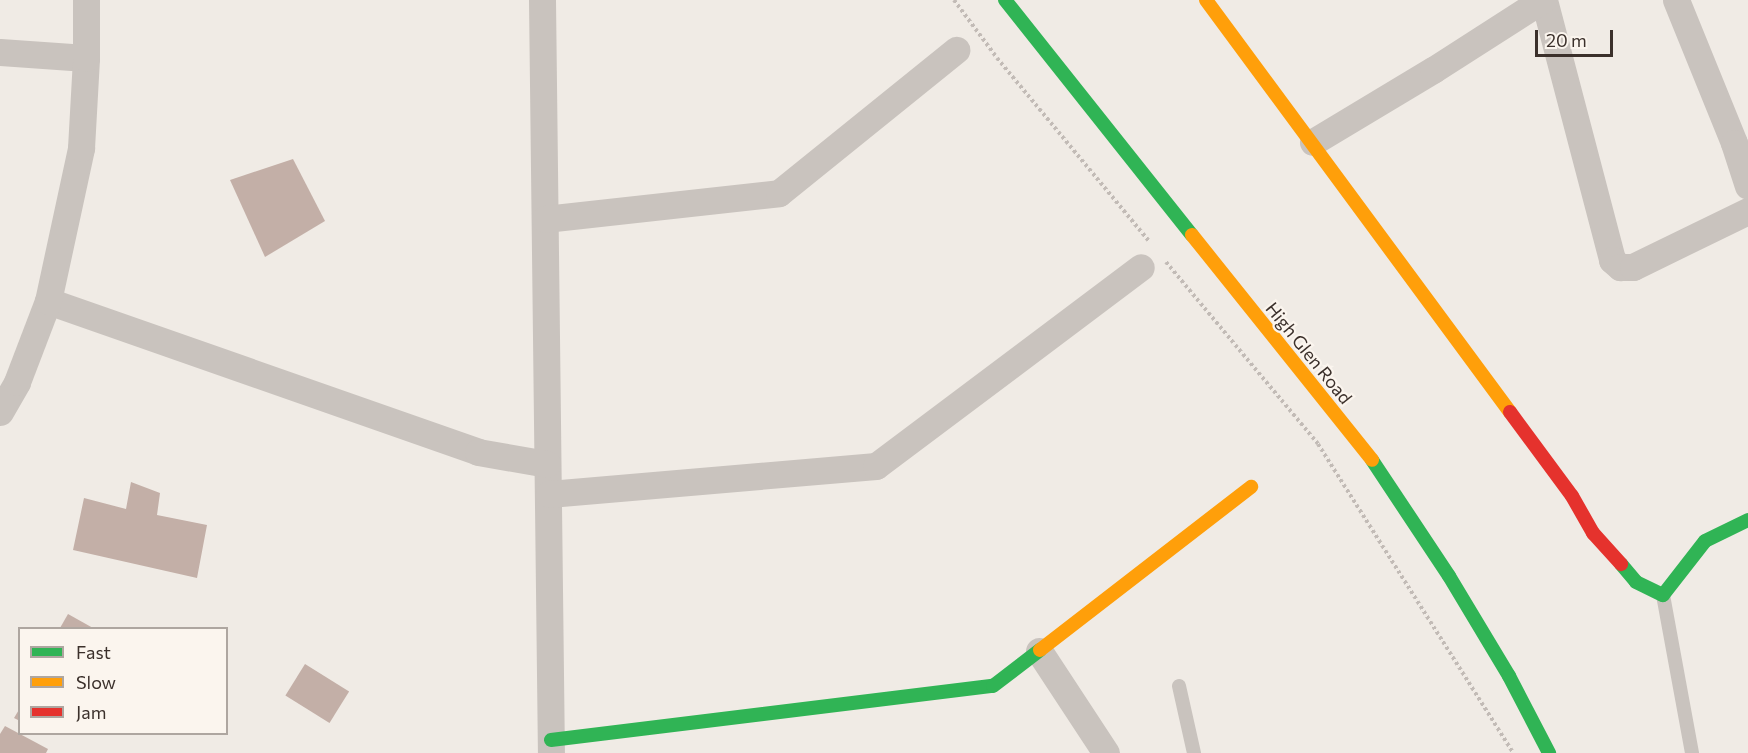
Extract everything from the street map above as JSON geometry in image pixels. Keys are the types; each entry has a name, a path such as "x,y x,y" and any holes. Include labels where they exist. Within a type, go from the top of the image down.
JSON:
{"street":[{"path":"0,412 17,382 48,300 81,148 86,58 86,0"},
{"path":"542,0 551,746 993,686 1251,487"},
{"name":"High Glen Road","path":"1005,0 1373,462 1449,576 1509,676 1549,753"},
{"path":"1206,0 1313,141 1572,496 1593,533 1635,582 1663,595 1705,541 1748,520"},
{"path":"1313,141 1433,70 1543,0 1612,260 1620,267 1633,267 1748,211"},
{"path":"1676,0 1741,140 1748,186"},
{"path":"544,219 779,193 956,50"},
{"path":"0,52 86,58"},
{"path":"549,494 876,466 1154,259"},
{"path":"48,300 478,452 547,464"},
{"path":"1039,651 1106,753"}],"lane":[{"path":"1663,595 1692,753"},
{"path":"1179,686 1194,753"}],"path":[{"path":"954,0 1154,259 1318,444 1513,753"}],"building":[{"path":"293,159 325,221 265,257 230,180"},
{"path":"131,482 160,493 157,515 207,525 197,578 73,550 84,498 126,509"},
{"path":"68,614 91,627 61,627"},
{"path":"305,664 349,692 329,723 285,695"},
{"path":"5,726 18,735 48,749 46,753 0,753 0,734"}],"traffic: fast":[{"path":"1005,0 1192,235"},
{"path":"1372,460 1449,576 1509,676 1549,753"},
{"path":"1621,564 1636,582 1663,595 1705,541 1748,520"},
{"path":"551,740 993,686 1040,650"}],"traffic: slow":[{"path":"1206,0 1510,412"},
{"path":"1192,235 1372,460"},
{"path":"1040,650 1251,487"}],"traffic: jam":[{"path":"1510,412 1572,496 1593,533 1621,564"}]}
